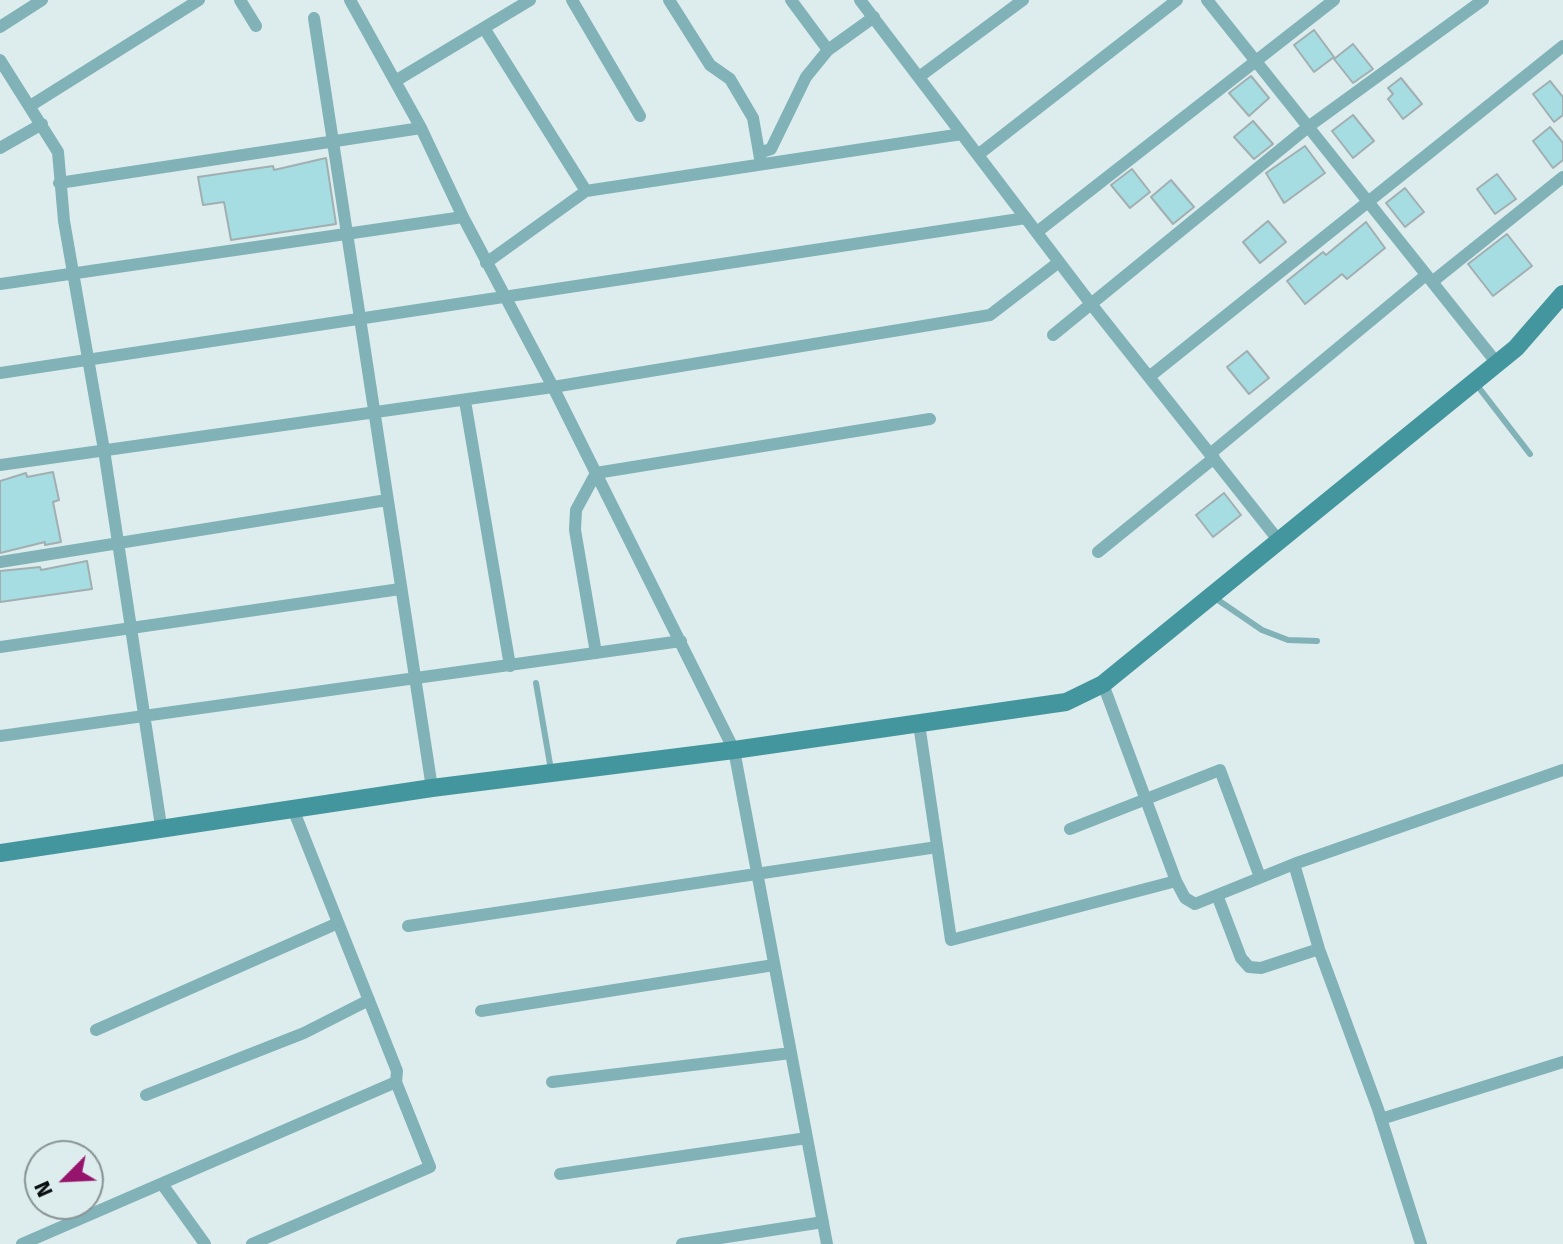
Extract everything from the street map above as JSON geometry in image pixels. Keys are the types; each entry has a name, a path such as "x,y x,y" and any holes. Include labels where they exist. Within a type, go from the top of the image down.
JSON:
{"main road":[{"path":"0,853 161,826 734,750 1066,702 1103,684 1516,348 1563,294"}],"street":[{"path":"0,27 42,0"},
{"path":"30,106 199,0"},
{"path":"240,0 256,26"},
{"path":"397,80 530,0"},
{"path":"572,0 640,116"},
{"path":"669,0 710,65 730,79 753,118 760,158"},
{"path":"791,0 828,50"},
{"path":"919,77 1023,0"},
{"path":"979,154 1177,0"},
{"path":"1207,0 1496,362"},
{"path":"1037,232 1334,0"},
{"path":"1053,335 1308,127 1483,0"},
{"path":"352,1 397,80 486,263 553,387 734,750 827,1244"},
{"path":"760,158 771,149 806,77 868,6 1091,304 1279,541"},
{"path":"314,18 432,788"},
{"path":"484,28 586,191"},
{"path":"1149,377 1563,46"},
{"path":"0,60 58,152 59,183 104,450 161,826"},
{"path":"0,148 42,124"},
{"path":"59,183 421,128"},
{"path":"486,263 586,191 760,158 962,134"},
{"path":"1098,552 1429,278 1563,177"},
{"path":"0,284 345,231 463,217"},
{"path":"0,373 1026,218"},
{"path":"0,465 465,401 990,315 1059,262"},
{"path":"465,401 510,666"},
{"path":"596,473 930,419"},
{"path":"596,473 576,510 575,530 596,653"},
{"path":"0,562 387,500"},
{"path":"0,647 400,589"},
{"path":"0,736 681,641"},
{"path":"1103,684 1176,881 1189,902 1217,895 1294,864 1563,770"},
{"path":"919,724 951,940 1176,881"},
{"path":"1070,829 1220,770 1260,877"},
{"path":"252,1244 430,1167 396,1082 397,1071 293,809"},
{"path":"408,926 937,847"},
{"path":"1294,864 1319,949 1381,1119 1421,1244"},
{"path":"1217,895 1241,958 1249,967 1261,968 1319,949"},
{"path":"96,1030 338,923"},
{"path":"481,1011 774,965"},
{"path":"146,1095 304,1033 369,1000"},
{"path":"552,1082 791,1053"},
{"path":"1381,1119 1563,1062"},
{"path":"22,1244 396,1082"},
{"path":"560,1174 807,1138"},
{"path":"162,1184 205,1244"},
{"path":"682,1244 743,1240 823,1222"}],"lane":[{"path":"1473,381 1530,454"},
{"path":"1212,596 1262,630 1288,640 1317,641"},
{"path":"536,683 552,773"}],"building":[{"path":"1314,30 1334,57 1314,72 1294,45"},
{"path":"1353,44 1373,69 1353,83 1334,59"},
{"path":"1251,76 1269,98 1249,116 1229,93"},
{"path":"1401,78 1422,104 1403,119 1388,99 1393,94 1388,88"},
{"path":"1550,81 1563,97 1563,115 1554,122 1533,94"},
{"path":"1353,115 1374,141 1353,158 1332,131"},
{"path":"1253,121 1273,144 1254,159 1234,137"},
{"path":"1550,127 1563,143 1563,160 1553,168 1533,141"},
{"path":"1305,146 1325,173 1284,203 1266,173"},
{"path":"326,158 336,224 231,240 224,202 203,205 198,177 273,166 274,170"},
{"path":"1132,169 1150,192 1130,208 1111,185"},
{"path":"1497,174 1516,199 1495,214 1477,189"},
{"path":"1171,180 1194,207 1173,224 1151,197"},
{"path":"1405,188 1424,212 1405,227 1386,203"},
{"path":"1268,221 1286,242 1260,263 1243,242"},
{"path":"1366,222 1385,248 1347,279 1342,274 1305,304 1287,281 1323,252 1326,255"},
{"path":"1507,234 1532,266 1493,296 1468,264"},
{"path":"1247,351 1269,378 1249,394 1227,367"},
{"path":"53,472 59,500 53,502 61,542 45,545 45,542 0,553 0,481 26,473 27,477"},
{"path":"1224,493 1241,515 1213,537 1196,515"},
{"path":"87,561 92,589 0,602 0,571 40,567 41,570"}]}
